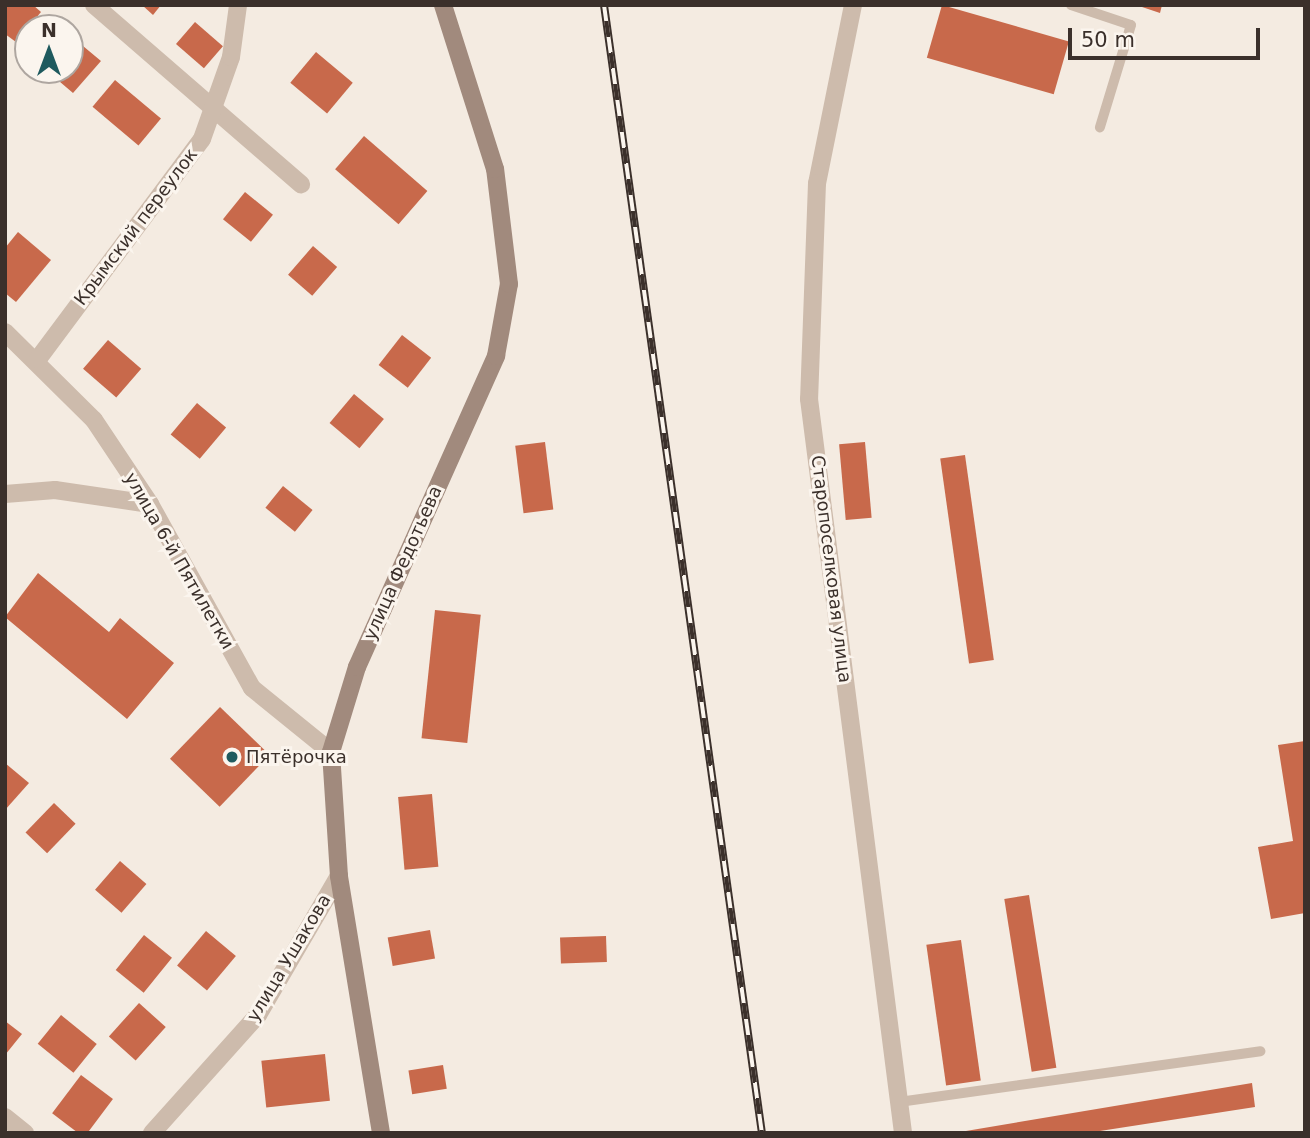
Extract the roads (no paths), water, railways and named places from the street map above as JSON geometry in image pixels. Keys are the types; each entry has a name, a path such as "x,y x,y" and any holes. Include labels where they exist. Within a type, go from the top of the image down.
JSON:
{"main road":[{"name":"улица Федотьева","path":"381,1133 339,876 331,752 356,667 496,356 509,284 495,169 443,5"}],"street":[{"path":"94,5 301,184"},
{"name":"Крымский переулок","path":"38,359 202,139 231,57 238,5"},
{"name":"Старопоселковая улица","path":"853,5 817,183 809,399 903,1133"},
{"name":"улица 6-й Пятилетки","path":"5,332 38,359 94,421 150,504 252,688 331,752"},
{"path":"5,494 55,490 150,504"},
{"name":"улица Ушакова","path":"152,1133 258,1015 339,876"},
{"path":"5,1117 25,1133"}],"lane":[{"path":"1071,5 1131,25 1100,127"},
{"path":"899,1102 1260,1051"}],"railway":[{"path":"604,5 762,1133"}],"place":[{"name":"Пятёрочка","path":"232,757"}]}
